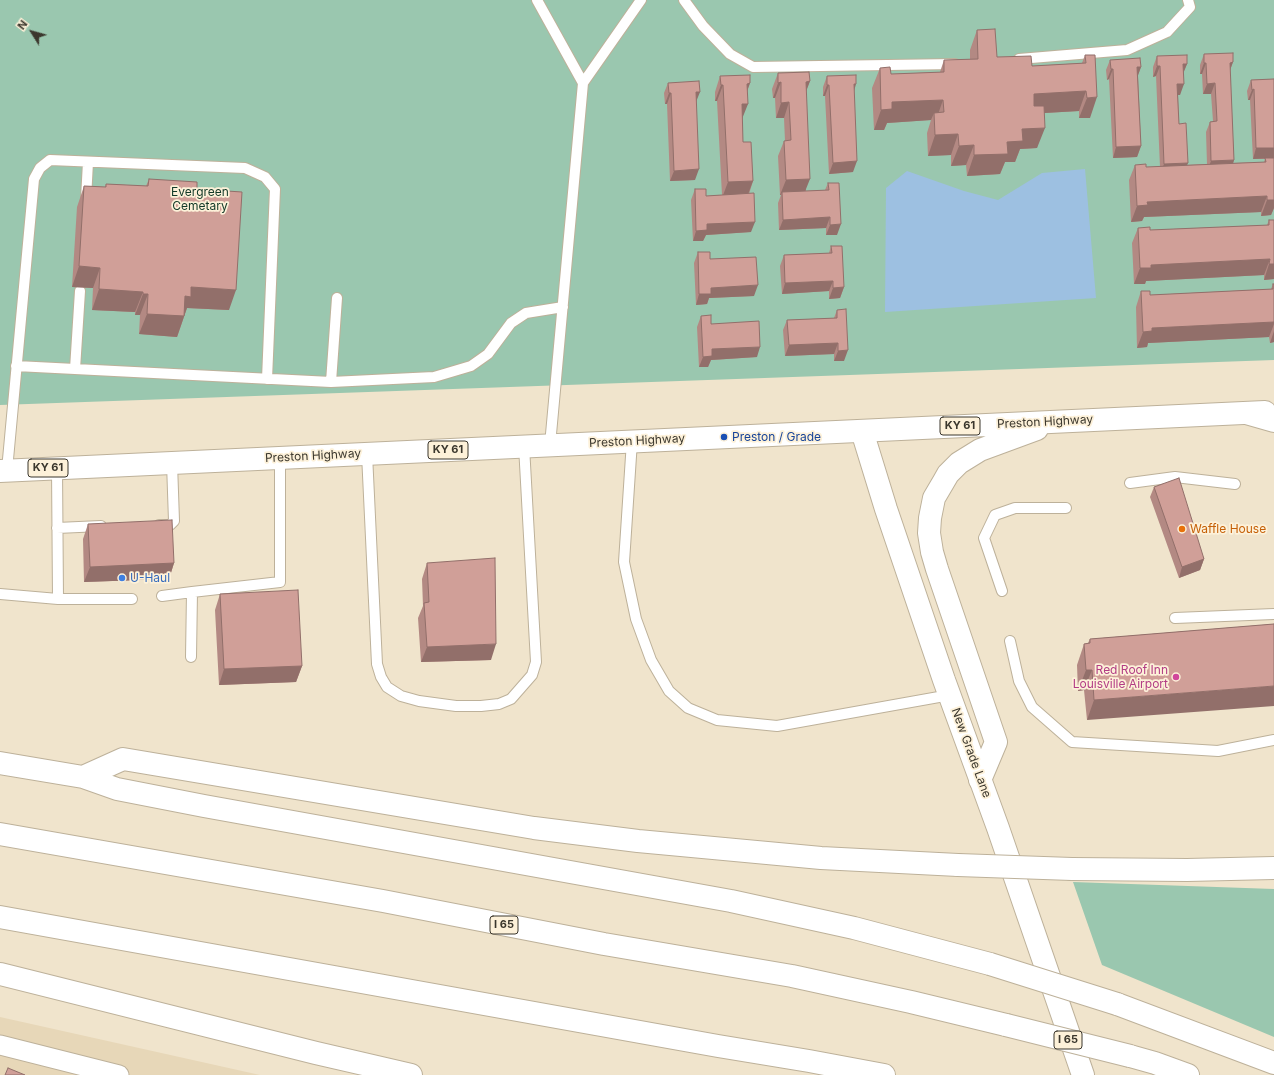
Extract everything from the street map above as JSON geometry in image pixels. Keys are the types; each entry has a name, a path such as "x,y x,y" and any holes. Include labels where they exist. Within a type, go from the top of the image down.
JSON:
{"main road":[{"name":"Preston Highway","path":"3,470 1274,411"},
{"path":"1246,413 1274,421"},
{"path":"980,780 996,742 932,552 929,533 932,504 948,474 959,463 972,454 1058,421"},
{"name":"New Grade Lane","path":"862,431 886,508 950,695 998,828 1083,1075"},
{"path":"83,777 123,759 527,827 638,841 821,858 958,865 1072,868 1187,870 1274,868"},
{"path":"0,763 83,777 117,789 141,794 731,901 847,926 990,964 1117,1004 1274,1063"},
{"name":"I 65","path":"0,834 383,901 604,944 792,976 1006,1025 1130,1056 1188,1075"},
{"path":"0,917 884,1075"},
{"path":"0,974 316,1053 411,1075"}],"street":[{"path":"0,1045 119,1075"}],"lane":[{"path":"537,0 583,83"},
{"path":"550,445 583,83 641,0"},
{"path":"684,0 703,26 730,54 753,67 964,64"},
{"path":"1010,60 1127,50 1167,32 1190,7 1188,0"},
{"path":"3,470 16,366 34,179 40,168 50,160 245,168 265,177 275,189 267,379"},
{"path":"86,203 88,162"},
{"path":"75,369 80,291"},
{"path":"331,382 337,298"},
{"path":"16,366 331,382 434,377 470,366 488,354 512,323 526,313 563,307"},
{"path":"632,441 624,562 633,605 636,619 651,660 669,691 688,708 717,720 777,726 950,695"},
{"path":"366,454 377,664 381,677 387,687 401,696 419,701 456,706 481,706 499,704 511,699 532,675 536,662 524,446"},
{"path":"162,596 280,582 280,458"},
{"path":"148,525 170,525 174,521 172,463"},
{"path":"57,468 58,599"},
{"path":"1130,483 1175,477 1235,484"},
{"path":"1002,591 984,538 995,515 1015,508 1066,508"},
{"path":"57,528 110,526"},
{"path":"191,657 192,592"},
{"path":"0,594 58,599 132,599"},
{"path":"1175,618 1274,614"},
{"path":"1010,641 1019,681 1032,708 1072,742 1218,751 1274,740"}],"shaded area":[{"path":"0,1017 260,1075 0,1075"}],"green space":[{"name":"Evergreen Cemetary","path":"0,0 1274,0 1274,360 0,405"},
{"path":"1073,882 1274,889 1274,1037 1102,965"}],"water":[{"path":"1085,169 1096,298 885,312 886,188 907,171 964,191 998,200 1042,173"}],"building":[{"path":"995,29 997,57 1031,56 1032,66 1086,63 1085,55 1095,55 1097,97 1087,98 1086,91 1034,94 1034,106 1044,106 1045,128 1022,129 1023,141 1007,142 1008,154 974,155 974,145 959,146 958,134 935,135 934,113 944,112 943,100 892,102 892,109 881,110 880,68 890,67 891,74 944,72 944,60 978,59 977,30"},
{"path":"1233,53 1233,62 1230,63 1234,160 1211,161 1210,122 1217,121 1215,83 1207,84 1204,54"},
{"path":"1187,55 1187,64 1183,64 1184,84 1177,84 1179,124 1186,123 1188,163 1164,164 1160,66 1157,66 1157,56"},
{"path":"1140,58 1141,67 1137,67 1141,146 1116,147 1113,69 1111,69 1110,60"},
{"path":"809,72 810,81 806,82 810,179 786,180 784,141 791,140 789,102 781,103 781,82 778,83 778,73"},
{"path":"750,75 750,83 747,84 748,104 742,104 743,142 751,142 753,181 728,182 723,85 721,85 720,76"},
{"path":"856,75 856,84 854,84 857,161 833,163 829,85 827,85 827,76"},
{"path":"1274,79 1274,148 1256,148 1254,89 1252,90 1251,80"},
{"path":"699,81 700,92 696,92 699,169 674,171 671,93 669,93 668,83"},
{"path":"1265,158 1274,158 1274,200 1267,200 1267,196 1147,202 1148,205 1137,206 1135,165 1146,164 1146,167 1266,162"},
{"path":"149,179 197,182 197,189 242,192 236,290 191,287 191,297 185,296 184,316 147,314 148,294 143,294 143,292 99,289 100,268 79,266 84,186 106,187 106,184 148,186"},
{"path":"828,183 839,183 841,224 830,225 830,217 783,220 782,192 829,190"},
{"path":"695,189 706,189 706,196 754,193 755,222 707,224 707,230 696,231"},
{"path":"1269,220 1274,220 1274,264 1269,264 1270,259 1151,265 1151,268 1140,268 1138,228 1150,227 1150,230 1269,225"},
{"path":"831,246 842,246 844,287 833,288 833,281 785,283 784,255 832,253"},
{"path":"698,252 710,252 710,259 756,257 758,285 711,288 711,294 699,294"},
{"path":"1273,284 1274,322 1152,328 1152,331 1143,332 1141,291 1150,291 1150,295 1273,289"},
{"path":"846,309 848,350 838,351 838,343 789,345 787,320 837,318 837,310"},
{"path":"711,315 711,324 759,321 760,347 712,349 712,356 703,357 701,316"},
{"path":"1179,478 1204,559 1182,567 1154,487"},
{"path":"172,520 174,563 90,567 88,524"},
{"path":"495,558 496,644 427,647 424,603 429,602 427,563"},
{"path":"298,590 302,666 224,669 220,594"},
{"name":"Red Roof Inn Louisville Airport","path":"1274,624 1274,686 1094,700 1092,670 1086,670 1084,644 1090,643 1090,639"},
{"path":"8,1068 25,1075 5,1075"}],"place":[{"name":"Preston / Grade","path":"724,437"},
{"name":"Waffle House","path":"1182,529"},
{"name":"U-Haul","path":"122,578"},
{"name":"Red Roof Inn Louisville Airport","path":"1176,677"}]}
